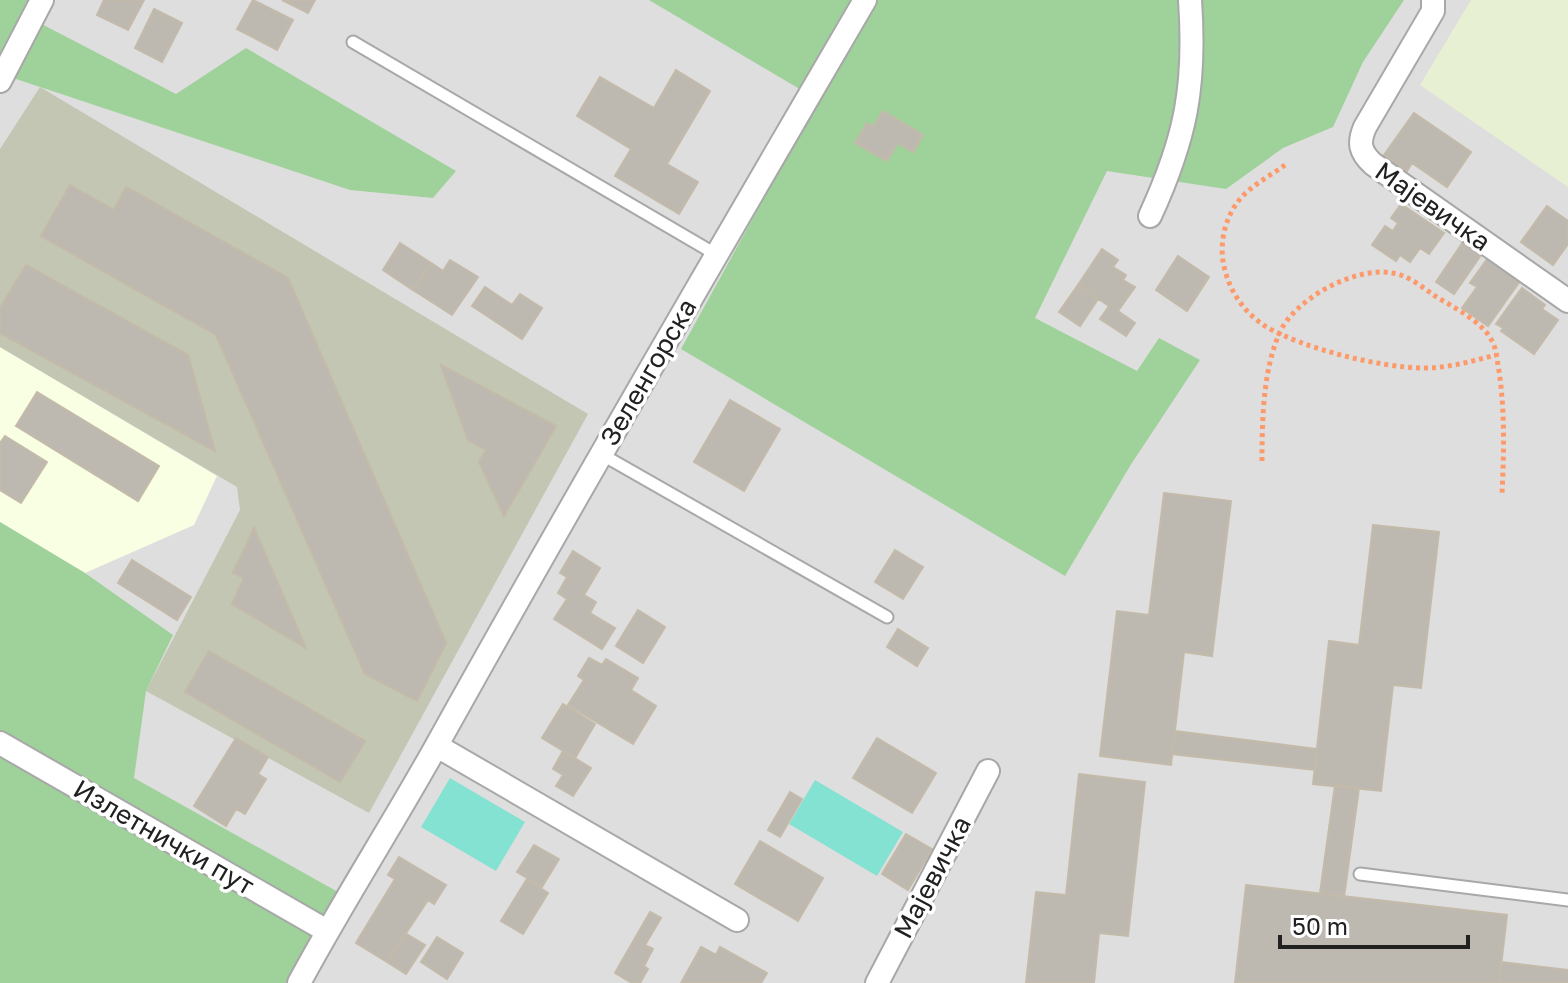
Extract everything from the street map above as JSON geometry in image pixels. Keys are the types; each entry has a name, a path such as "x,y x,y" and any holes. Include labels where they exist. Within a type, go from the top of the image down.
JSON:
{"street":[{"path":"0,81 42,0"},
{"name":"Зеленгорска","path":"299,983 437,746 600,454 865,0"},
{"path":"1150,216 1174,162 1186,116 1192,57 1190,0 1179,0"},
{"name":"Мајевичка","path":"1433,0 1433,11 1365,127 1360,138 1361,148 1373,164 1568,301"},
{"name":"Излетнички пут","path":"0,743 327,931"},
{"path":"437,746 737,920"},
{"name":"Мајевичка","path":"877,983 988,771"}],"lane":[{"path":"353,42 717,255"},
{"path":"600,454 887,617"},
{"path":"1360,874 1568,900"}],"path":[{"path":"1285,165 1237,202 1222,238 1226,277 1234,294 1263,325 1339,353 1421,368 1442,368 1496,355"},
{"path":"1262,461 1266,393 1280,333 1298,310 1331,286 1356,276 1388,272 1408,278 1489,336 1496,355 1505,430 1502,493"}],"shaded area":[{"path":"0,0 1568,0 1568,983 0,983"},
{"path":"1471,0 1568,0 1568,187 1420,85"},
{"path":"40,87 588,414 369,813 146,691 240,510 237,487 0,347 0,149"},
{"path":"0,347 217,476 194,525 85,573 0,522"},
{"path":"450,778 525,822 496,871 421,827"},
{"path":"815,780 903,832 877,876 789,824"}],"green space":[{"path":"0,0 42,0 34,20 176,94 246,48 456,171 433,198 350,190 4,75 0,81"},
{"path":"649,0 1404,0 1363,62 1333,127 1283,148 1226,189 1107,171 1035,318 1137,371 1159,338 1200,360 1130,466 1065,576 681,349 818,100"},
{"path":"0,522 85,573 173,635 146,691 134,778 347,897 299,983 0,983"}],"building":[{"path":"104,0 144,0 128,30 97,15"},
{"path":"253,0 293,20 277,50 237,29"},
{"path":"282,0 315,0 308,13"},
{"path":"154,9 182,23 162,62 135,48"},
{"path":"676,70 710,91 667,164 698,182 679,214 615,176 631,149 577,116 600,77 654,108"},
{"path":"883,111 923,135 913,152 898,143 887,161 855,143 867,123 873,127"},
{"path":"1414,113 1471,152 1447,187 1412,163 1407,171 1384,155"},
{"path":"70,185 114,210 126,187 288,278 446,643 417,701 365,674 216,335 41,236"},
{"path":"1401,204 1444,233 1429,254 1420,248 1410,262 1400,255 1396,261 1372,245 1385,226 1393,231 1398,223 1391,218"},
{"path":"1547,206 1568,221 1568,244 1553,265 1521,242"},
{"path":"1463,242 1481,255 1454,294 1436,282"},
{"path":"400,243 431,263 413,290 383,270"},
{"path":"1102,249 1118,260 1113,267 1126,275 1123,280 1135,287 1118,311 1135,323 1126,336 1100,319 1109,306 1078,285"},
{"path":"1178,256 1209,277 1187,311 1156,290"},
{"path":"1488,258 1520,281 1488,326 1462,308 1477,287 1470,283"},
{"path":"450,260 478,277 452,315 413,290 431,263 443,271"},
{"path":"26,265 188,355 215,451 0,333 0,308"},
{"path":"1078,285 1098,299 1080,326 1059,312"},
{"path":"485,287 512,305 520,294 542,308 522,339 472,306"},
{"path":"1522,288 1545,305 1542,309 1558,320 1534,354 1496,324"},
{"path":"441,365 556,426 504,516 479,462 486,450 468,440"},
{"path":"37,392 159,466 138,501 16,426"},
{"path":"730,400 780,429 744,491 694,462"},
{"path":"5,436 47,462 21,503 0,490 0,443"},
{"path":"1164,493 1231,501 1212,656 1184,652 1171,765 1100,756 1117,611 1149,615"},
{"path":"1373,525 1439,532 1421,688 1393,685 1381,791 1313,784 1329,641 1359,645"},
{"path":"254,528 306,648 232,604 244,578 233,573"},
{"path":"895,550 923,567 903,599 875,582"},
{"path":"573,551 600,568 584,595 596,602 590,613 615,628 602,649 554,619 567,599 558,593 567,577 560,573"},
{"path":"132,560 191,597 177,620 118,583"},
{"path":"638,610 665,627 643,663 616,646"},
{"path":"898,629 928,648 917,666 887,647"},
{"path":"209,651 365,741 340,782 185,692"},
{"path":"589,658 602,665 606,659 638,678 631,690 656,706 633,744 568,705 584,680 578,676"},
{"path":"563,704 595,724 575,758 542,738"},
{"path":"1175,731 1317,749 1315,770 1172,754"},
{"path":"236,738 268,757 258,774 266,779 245,814 236,809 226,826 194,806"},
{"path":"877,738 936,773 912,813 853,778"},
{"path":"563,751 591,768 573,796 556,786 563,775 553,769"},
{"path":"1079,774 1145,782 1128,936 1099,933 1094,983 1026,983 1036,892 1066,895"},
{"path":"1335,785 1359,788 1344,897 1320,893"},
{"path":"790,792 802,799 780,837 768,830"},
{"path":"906,834 932,849 908,890 882,874"},
{"path":"760,841 823,878 798,921 735,884"},
{"path":"534,845 559,859 542,887 517,872"},
{"path":"399,857 446,885 434,904 428,900 387,962 356,943 395,879 388,875"},
{"path":"527,879 548,893 523,934 501,921"},
{"path":"1246,885 1507,915 1499,983 1235,983"},
{"path":"650,912 661,918 645,945 653,949 644,966 648,969 640,983 632,983 615,973"},
{"path":"405,933 425,945 406,974 387,962"},
{"path":"437,937 463,953 447,979 421,962"},
{"path":"701,947 716,955 720,947 767,973 761,983 681,983"},
{"path":"1501,962 1568,970 1568,983 1499,983"}]}
